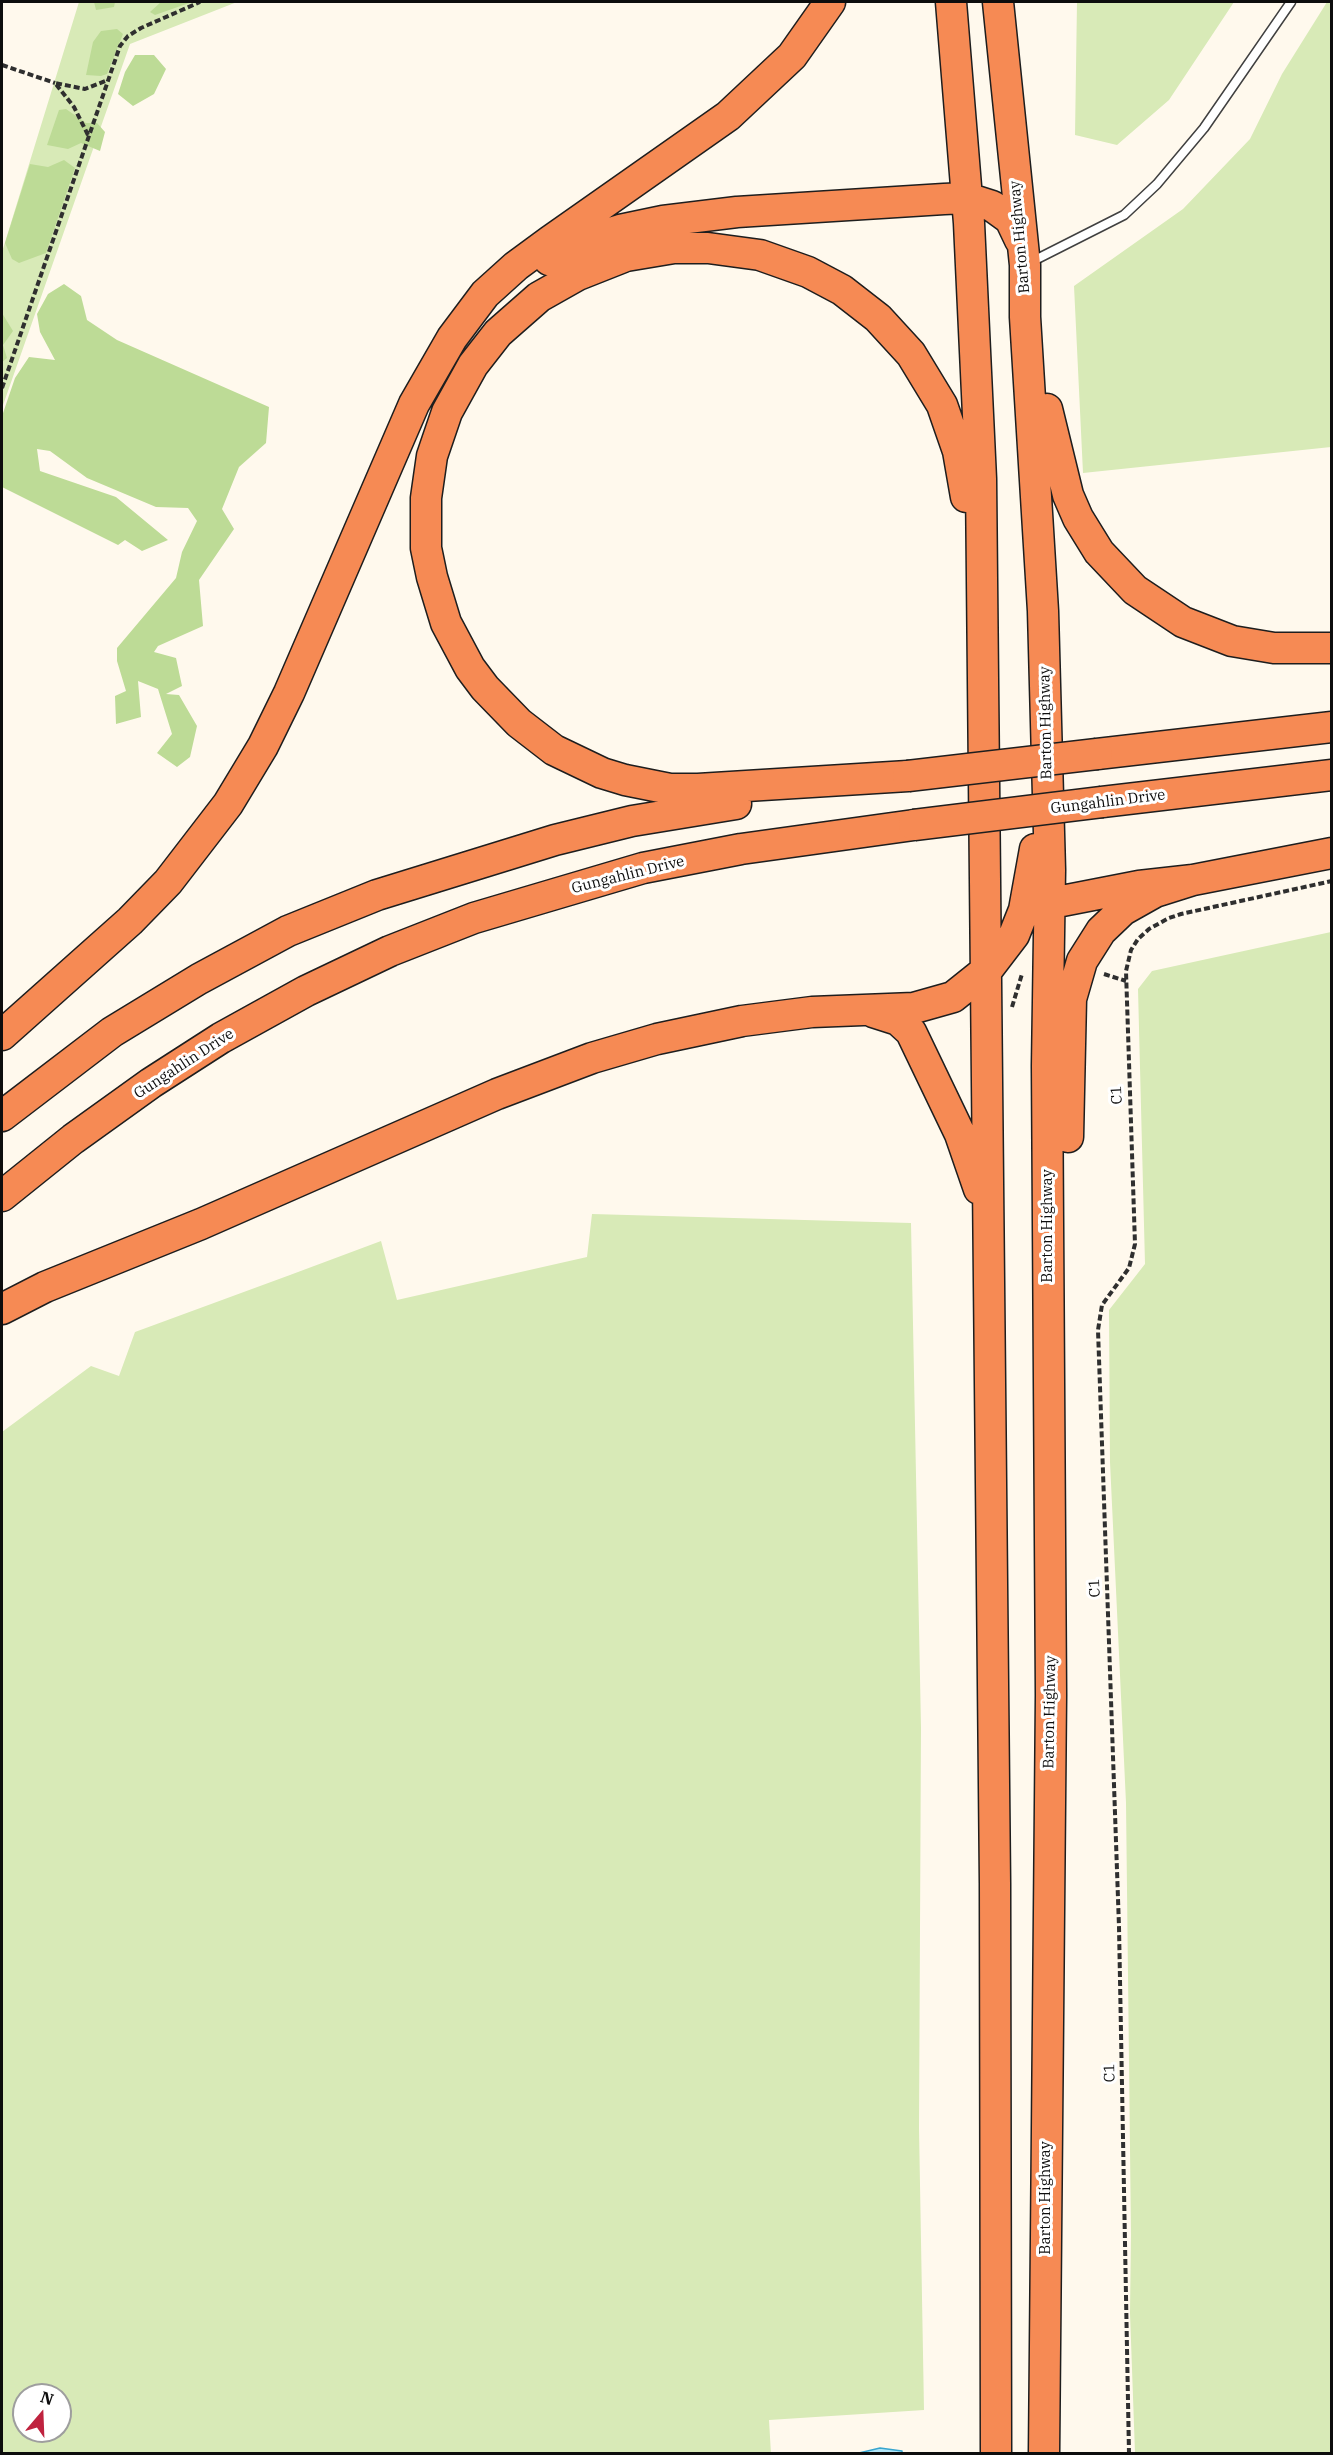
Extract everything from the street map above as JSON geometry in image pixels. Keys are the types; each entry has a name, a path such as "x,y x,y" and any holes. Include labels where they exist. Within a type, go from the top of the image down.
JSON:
{"highway":[{"path":"2,1035 130,921 168,882 228,804 263,746 289,693 414,404 456,331 484,294 516,266 728,116 792,56 830,2"},
{"path":"951,2 967,198 981,461 988,969 988,1217 995,1906 996,2454"},
{"name":"Barton Highway","path":"998,2 1023,257 1042,600 1047,768 1038,900 1048,953 1051,1695 1044,2454"},
{"path":"456,331 522,277 552,258 575,246 620,230 663,221 737,212 967,198 992,206 1010,219 1018,234 1023,257"},
{"path":"908,776 699,789 650,786 602,773 554,750 519,723 485,688 456,643 437,599 426,548 426,490 437,438 462,381 492,340 526,308 558,285 613,260 648,251 701,248 760,255 808,272 842,290 878,318 911,354 928,380 946,414 958,452 966,496 969,661 985,735"},
{"path":"1027,330 1068,495 1089,538 1122,579 1169,615 1215,636 1253,646 1332,648"},
{"path":"2,1116 112,1032 200,979 288,931 377,895 483,861 632,821 908,776 1332,727"},
{"name":"Gungahlin Drive","path":"2,1196 73,1138 151,1083 221,1038 306,992 390,951 474,918 643,868 741,849 914,825 1332,775"},
{"path":"986,852 998,879 1009,890 1038,900 1193,880 1332,853"},
{"path":"1051,1695 1062,1452 1071,999 1082,961 1101,931 1123,910 1155,892 1193,880"},
{"path":"2,1309 45,1287 191,1228 564,1067 657,1039 764,1017 907,1008 933,1004 960,993 988,969 1038,900"},
{"path":"851,1010 880,1013 893,1017 911,1032 966,1148 988,1217"}],"lane":[{"path":"1023,257 1124,215 1157,184 1204,128 1291,2"}],"path":[{"path":"2,388 120,46 128,36 200,2"},
{"path":"2,65 55,83 85,89 109,80"},
{"path":"55,83 74,108 88,136"},
{"name":"C1","path":"1129,2454 1119,1915 1098,1330 1102,1305 1129,1268 1135,1244 1126,964 1135,943 1149,929 1163,921 1181,914 1332,881"},
{"path":"987,1024 1001,1023 1007,1019 1028,957 1048,953"},
{"path":"1082,961 1094,969 1126,981"}],"green space":[{"path":"79,2 237,2 130,44 2,408 2,252"},
{"path":"94,2 115,2 114,7 96,10"},
{"path":"161,2 192,2 155,15 150,12"},
{"path":"1077,2 1234,2 1169,100 1117,145 1075,135"},
{"path":"1327,2 1332,2 1331,447 1083,473 1074,286 1183,209 1250,139 1282,74"},
{"path":"117,29 123,34 107,74 86,75 93,42 101,31"},
{"path":"135,55 154,55 166,69 154,94 133,106 118,94 125,72"},
{"path":"66,109 86,123 97,123 105,132 100,151 81,143 68,149 47,145 59,110"},
{"path":"64,160 75,168 46,253 19,263 12,259 5,243 30,164 48,167"},
{"path":"64,284 81,296 87,320 117,340 269,407 266,443 239,467 222,509 234,529 199,580 203,626 158,646 154,652 176,658 182,686 166,694 179,695 197,726 190,757 177,767 157,753 172,734 158,689 138,681 141,717 116,724 115,696 126,691 117,661 117,648 176,578 182,552 197,521 188,508 156,507 87,478 50,451 37,449 40,471 116,497 168,540 142,551 125,540 118,545 2,487 2,416 15,378 29,357 55,360 40,332 37,314 48,294"},
{"path":"2,313 13,331 3,345 7,358 2,362"},
{"path":"1331,932 1331,2453 1135,2453 1130,2313 1126,1803 1110,1462 1109,1310 1145,1264 1138,989 1152,971"},
{"path":"592,1214 911,1223 921,1728 919,2128 924,2410 769,2420 771,2454 2,2453 2,1432 91,1366 119,1376 135,1332 381,1241 397,1300 587,1257"}],"water":[{"path":"880,2448 902,2451 902,2453 859,2453"}]}
